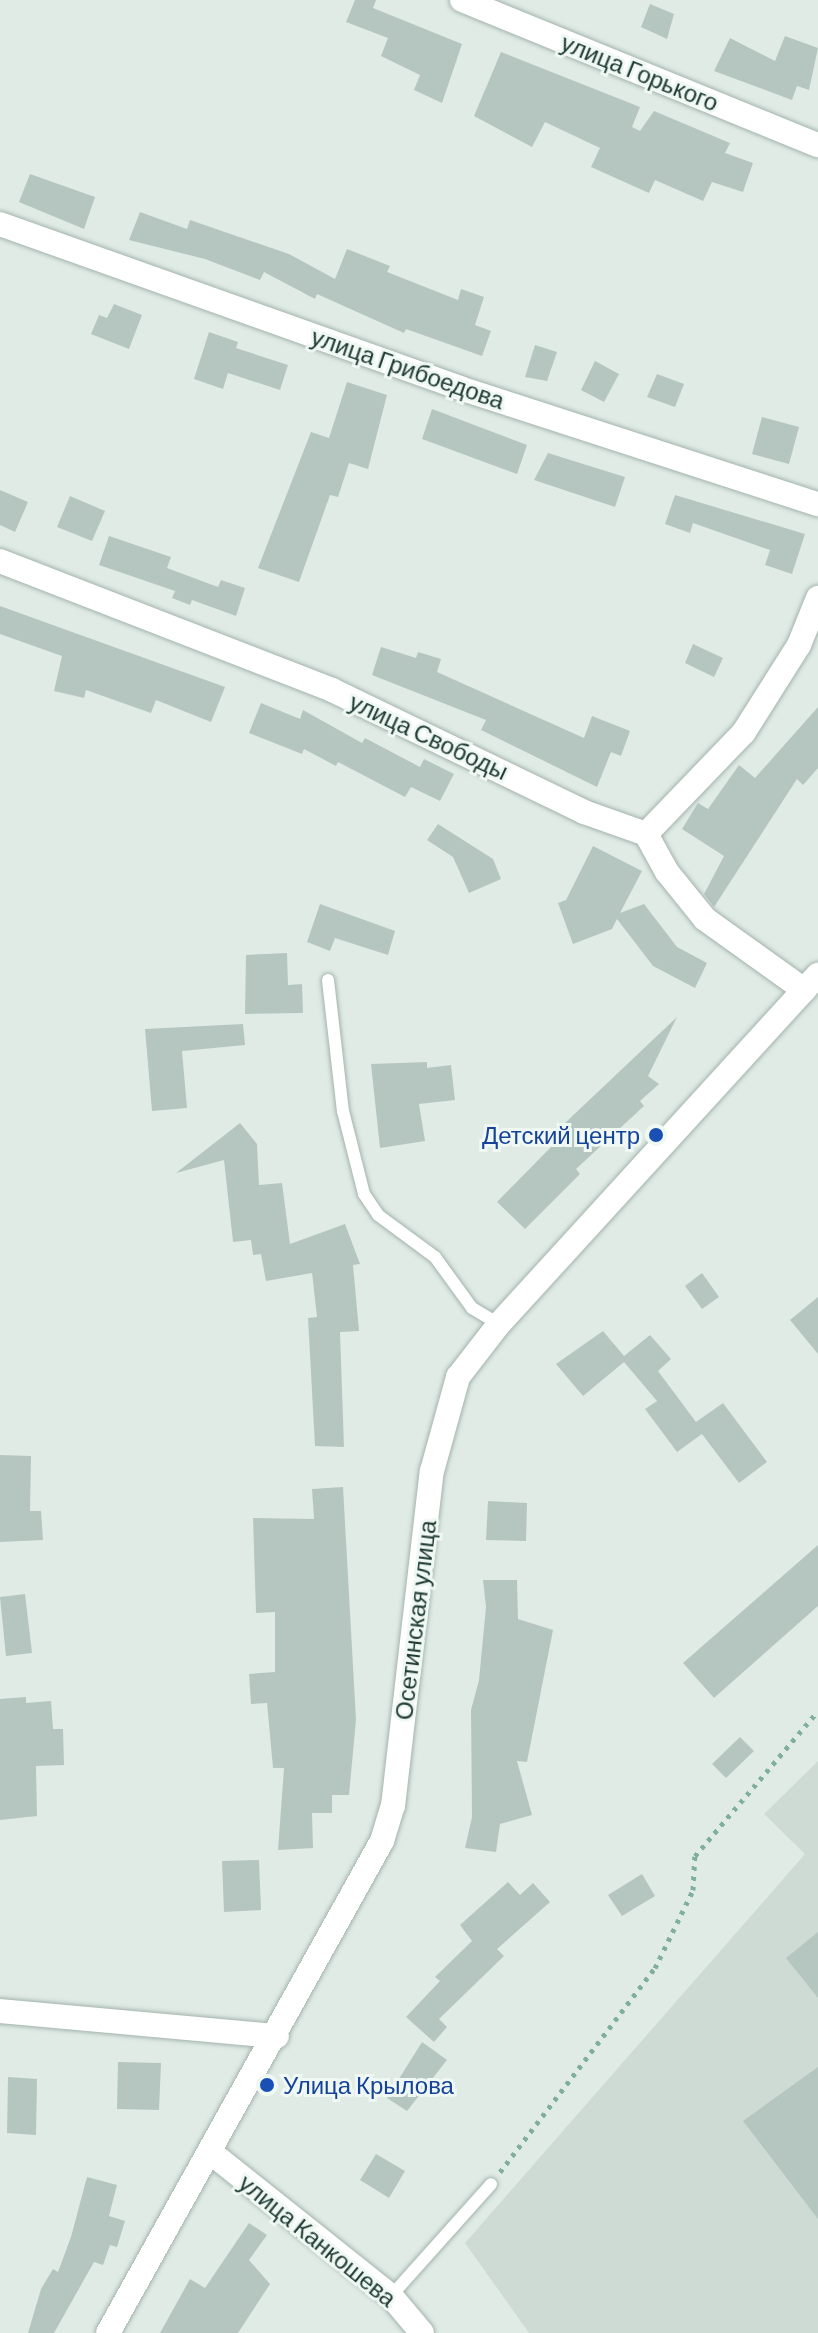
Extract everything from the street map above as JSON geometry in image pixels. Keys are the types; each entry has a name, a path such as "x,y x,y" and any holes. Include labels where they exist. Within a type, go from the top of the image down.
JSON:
{"street":[{"name":"улица Горького","path":"462,0 818,145"},
{"name":"улица Грибоедова","path":"0,224 460,388 818,504"},
{"name":"улица Свободы","path":"0,561 332,690 584,812 646,834"},
{"path":"811,982 705,919 667,872 646,834 744,732 799,645 818,598"},
{"name":"Осетинская улица","path":"108,2333 364,1879 393,1806 432,1471 458,1377 499,1324 811,982"},
{"path":"0,2011 277,2036"},
{"name":"улица Канкошева","path":"210,2152 391,2296 422,2333"}],"lane":[{"path":"328,980 343,1111 364,1194 378,1215 435,1257 472,1308 499,1324"},
{"path":"391,2296 491,2184"}],"path":[{"path":"491,2184 655,1968 693,1890 695,1856 818,1711"}],"shaded area":[{"path":"818,1761 818,2333 529,2333 465,2243 805,1854 764,1814"}],"building":[{"path":"355,0 376,0 373,8 462,44 442,103 414,90 420,75 381,56 388,38 346,22"},
{"path":"650,4 674,14 667,39 641,27"},
{"path":"785,36 818,48 809,90 797,86 792,100 714,71 730,38 775,61"},
{"path":"501,52 640,107 632,127 640,131 654,111 730,143 725,153 753,163 743,192 712,182 703,201 655,180 649,193 591,167 600,148 545,122 532,147 474,116"},
{"path":"30,174 95,197 84,229 19,202"},
{"path":"140,212 187,229 190,220 289,254 335,279 347,249 390,266 387,272 458,300 461,289 484,297 475,325 491,331 482,356 406,329 404,333 317,294 315,299 264,272 260,280 205,259 129,240"},
{"path":"114,304 142,315 129,349 91,334 99,315 107,318"},
{"path":"209,332 238,342 236,348 288,365 280,390 228,373 223,389 194,379"},
{"path":"535,345 557,352 547,381 525,377"},
{"path":"595,361 619,374 604,402 581,390"},
{"path":"657,374 684,384 675,407 647,397"},
{"path":"347,382 387,395 368,469 349,463 338,497 330,495 299,582 258,568 311,432 329,438"},
{"path":"432,409 527,445 517,474 422,439"},
{"path":"762,417 799,427 789,464 752,454"},
{"path":"548,453 625,477 615,507 534,480"},
{"path":"0,490 28,502 15,532 0,525"},
{"path":"675,495 805,534 792,574 765,565 770,550 693,523 690,533 665,524"},
{"path":"70,496 105,511 92,541 57,527"},
{"path":"109,536 171,557 167,568 218,587 221,580 245,588 236,616 192,600 190,605 172,598 175,591 99,565"},
{"path":"0,606 225,687 211,722 156,700 151,713 86,690 84,698 54,691 62,656 0,634"},
{"path":"693,644 723,658 714,677 685,663"},
{"path":"381,647 416,658 418,652 441,659 437,672 584,738 592,716 630,731 621,756 611,752 597,787 481,730 486,720 372,675"},
{"path":"261,703 300,719 303,710 362,743 365,738 420,767 424,759 454,774 440,801 411,787 405,797 338,762 336,766 304,749 302,754 249,733"},
{"path":"818,707 818,768 803,785 797,779 714,907 704,894 724,856 682,829 698,803 708,809 739,765 755,778"},
{"path":"438,824 493,859 501,879 469,893 453,857 427,840"},
{"path":"593,846 642,871 620,913 644,904 677,947 707,963 695,988 653,966 617,919 612,929 573,944 558,903 566,900"},
{"path":"320,904 395,931 388,955 335,938 330,951 307,942"},
{"path":"287,953 288,985 302,984 303,1013 245,1014 246,955"},
{"path":"677,1017 648,1076 659,1084 640,1101 644,1106 576,1169 580,1174 525,1229 497,1202 551,1147 546,1141"},
{"path":"243,1024 245,1045 182,1051 187,1108 152,1111 145,1029"},
{"path":"427,1062 427,1068 451,1065 455,1100 419,1104 425,1141 380,1148 371,1064"},
{"path":"240,1123 257,1144 259,1185 282,1183 290,1244 345,1224 360,1264 353,1265 359,1331 340,1332 344,1447 315,1446 308,1318 317,1317 312,1273 266,1281 261,1254 253,1255 251,1240 233,1242 224,1160 176,1173"},
{"path":"702,1273 719,1297 702,1309 685,1286"},
{"path":"818,1297 818,1354 790,1320"},
{"path":"603,1331 624,1356 650,1335 671,1359 658,1371 696,1422 723,1403 767,1462 739,1483 702,1434 677,1452 645,1409 657,1401 624,1362 583,1396 556,1364"},
{"path":"0,1455 31,1456 30,1511 41,1511 43,1540 0,1542"},
{"path":"343,1487 356,1720 349,1795 332,1795 332,1813 312,1813 313,1848 278,1850 284,1768 273,1768 267,1703 251,1704 249,1674 275,1672 275,1612 256,1613 253,1518 314,1519 312,1489"},
{"path":"488,1501 527,1503 526,1541 486,1540"},
{"path":"818,1545 818,1606 714,1698 683,1663"},
{"path":"483,1580 517,1580 518,1619 553,1630 527,1762 517,1761 532,1815 500,1824 496,1852 465,1848 472,1817 471,1710 479,1680 486,1607"},
{"path":"25,1594 32,1653 6,1656 0,1597"},
{"path":"26,1697 26,1703 51,1701 53,1729 63,1729 64,1765 36,1766 37,1816 0,1820 0,1699"},
{"path":"740,1737 754,1751 726,1778 712,1764"},
{"path":"259,1860 261,1910 224,1912 222,1861"},
{"path":"642,1874 655,1896 622,1916 608,1895"},
{"path":"508,1882 520,1895 533,1883 550,1902 497,1949 504,1956 439,2019 447,2027 434,2042 406,2017 440,1981 435,1977 472,1941 460,1925"},
{"path":"818,1932 818,1998 786,1958"},
{"path":"422,2042 447,2060 407,2111 387,2098"},
{"path":"118,2062 161,2063 159,2110 117,2109"},
{"path":"818,2067 818,2219 743,2121"},
{"path":"8,2077 37,2079 36,2135 7,2133"},
{"path":"376,2154 405,2171 389,2198 360,2180"},
{"path":"87,2177 117,2185 109,2216 125,2221 117,2247 110,2245 103,2265 94,2262 54,2333 28,2333 41,2289 53,2269 58,2272"},
{"path":"249,2223 267,2235 249,2260 270,2284 238,2333 160,2333 190,2279 205,2288"}],"place":[{"name":"Детский центр","path":"656,1135"},
{"name":"Улица Крылова","path":"267,2085"}]}
